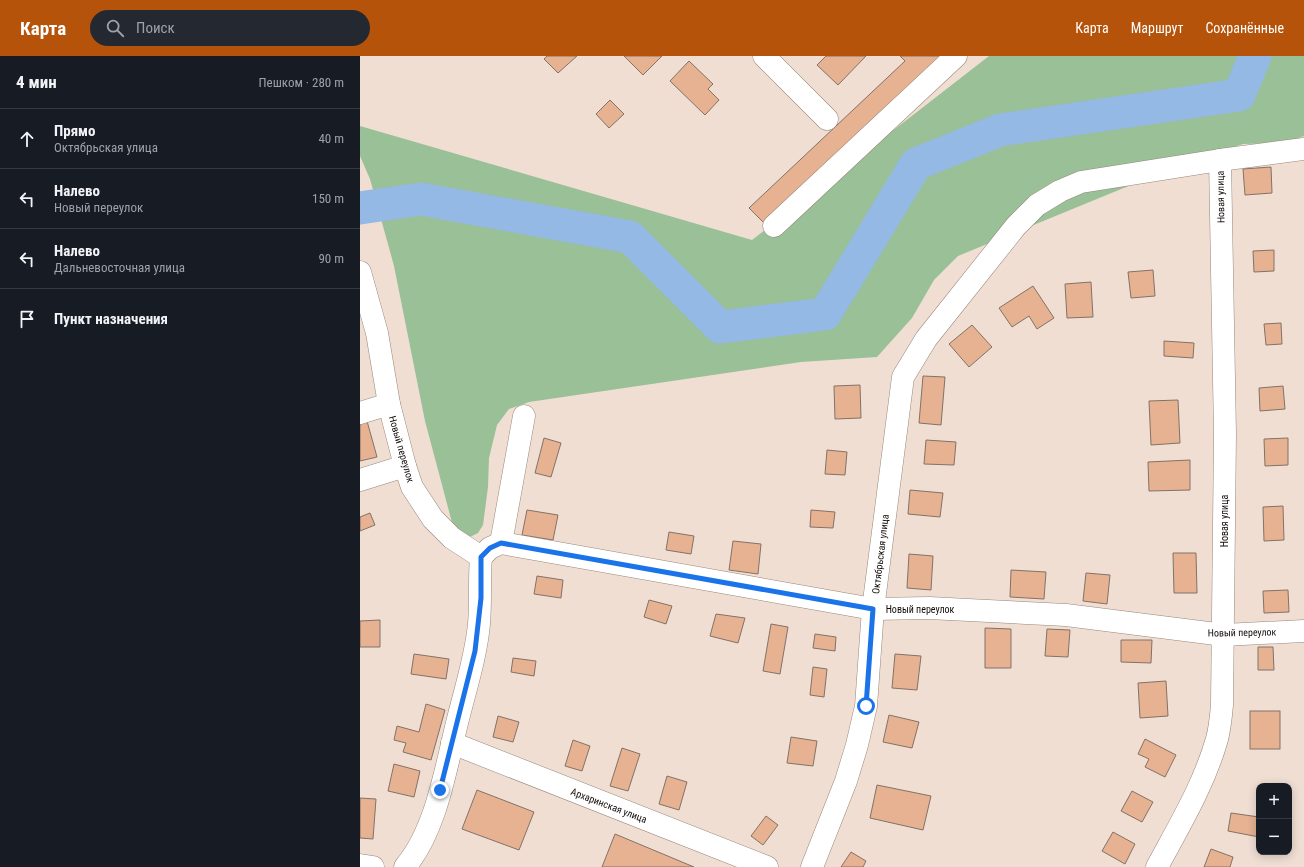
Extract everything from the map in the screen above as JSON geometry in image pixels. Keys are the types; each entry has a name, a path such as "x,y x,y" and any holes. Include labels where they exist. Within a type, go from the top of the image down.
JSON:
{"street":[{"path":"764,56 827,119"},
{"path":"774,226 956,56"},
{"path":"1220,160 1304,149"},
{"name":"Октябрьская улица","path":"812,867 846,781 857,745 866,706 873,609 903,377 914,357 935,327 1016,226 1037,205 1060,191 1081,182 1220,160"},
{"name":"Новая улица","path":"1157,867 1194,798 1211,757 1218,737 1222,705 1224,635 1225,434 1220,160"},
{"name":"Новый переулок","path":"360,272 377,333 389,404 412,487 433,519 452,538 481,557"},
{"path":"360,413 389,404"},
{"path":"405,867 419,848 440,790 475,651 481,598 481,557 490,548 501,543 524,416"},
{"path":"360,480 405,466"},
{"name":"Новый переулок","path":"501,543 873,609 929,608 1066,615 1224,635 1304,631"},
{"name":"Архаринская улица","path":"452,743 767,867"},
{"path":"360,864 373,867"}],"green space":[{"path":"989,56 1304,56 1304,136 1285,143 1243,144 1182,164 958,256 934,280 912,318 877,357 801,362 529,402 509,409 497,425 489,458 488,487 483,525 478,533 470,537 454,530 425,421 394,266 370,179 360,156 360,126 752,240"}],"building":[{"path":"547,56 577,56 558,73 544,59"},
{"path":"624,56 662,56 643,75"},
{"path":"826,56 866,56 838,85 817,65"},
{"path":"900,56 941,56 764,223 749,208 905,61"},
{"path":"689,61 713,84 708,89 719,100 705,115 670,81"},
{"path":"610,100 624,114 609,128 596,114"},
{"path":"1271,167 1272,193 1245,195 1243,169"},
{"path":"1274,250 1274,271 1254,272 1253,251"},
{"path":"1153,270 1155,296 1131,298 1128,272"},
{"path":"1091,282 1093,317 1067,318 1065,284"},
{"path":"1033,286 1054,318 1037,329 1029,316 1012,327 999,308"},
{"path":"1281,323 1282,344 1266,345 1264,324"},
{"path":"972,325 992,347 969,367 949,344"},
{"path":"1164,341 1194,343 1193,358 1164,356"},
{"path":"923,376 945,377 941,425 919,423"},
{"path":"860,385 861,418 835,419 834,386"},
{"path":"1283,386 1285,409 1260,411 1259,388"},
{"path":"1178,400 1180,443 1151,445 1149,401"},
{"path":"367,421 377,457 360,461 360,423"},
{"path":"544,438 561,443 551,477 535,473"},
{"path":"1288,438 1288,465 1265,466 1264,439"},
{"path":"926,440 956,442 954,465 924,464"},
{"path":"827,450 847,452 845,475 825,474"},
{"path":"1190,460 1190,490 1149,491 1148,462"},
{"path":"910,490 943,493 940,517 908,514"},
{"path":"1283,506 1284,540 1264,541 1263,507"},
{"path":"527,510 558,515 553,540 522,535"},
{"path":"811,510 835,512 833,528 810,527"},
{"path":"370,513 375,525 360,531 360,517"},
{"path":"669,532 694,536 691,554 666,550"},
{"path":"733,541 761,544 758,574 729,570"},
{"path":"1173,553 1196,553 1197,593 1174,593"},
{"path":"909,554 933,556 931,590 907,588"},
{"path":"1011,570 1046,572 1044,599 1010,597"},
{"path":"1086,573 1110,575 1107,604 1083,601"},
{"path":"537,576 563,580 561,598 534,594"},
{"path":"1288,590 1289,612 1264,613 1263,591"},
{"path":"649,600 672,606 666,624 644,617"},
{"path":"716,614 745,618 738,643 710,636"},
{"path":"380,620 380,647 360,647 360,621"},
{"path":"771,624 788,627 780,674 763,671"},
{"path":"985,628 1011,629 1011,668 985,668"},
{"path":"1047,629 1070,630 1068,657 1045,656"},
{"path":"815,634 836,637 835,651 813,648"},
{"path":"1121,640 1152,640 1151,663 1121,662"},
{"path":"1258,647 1273,647 1274,670 1258,670"},
{"path":"414,654 449,659 446,679 411,674"},
{"path":"895,654 921,656 917,690 892,688"},
{"path":"513,658 536,661 534,676 511,672"},
{"path":"813,667 827,669 824,697 810,695"},
{"path":"1166,681 1168,716 1140,718 1138,683"},
{"path":"426,704 445,710 431,760 403,752 406,743 394,740 397,726 419,732"},
{"path":"1250,711 1280,711 1280,749 1250,749"},
{"path":"889,715 919,722 912,748 883,742"},
{"path":"498,716 519,722 513,742 493,737"},
{"path":"791,737 817,741 813,766 787,763"},
{"path":"1145,739 1176,755 1165,777 1145,767 1149,759 1138,754"},
{"path":"573,740 590,746 582,771 565,766"},
{"path":"622,748 640,754 628,791 610,786"},
{"path":"394,764 420,771 414,797 388,791"},
{"path":"667,776 687,782 679,810 659,804"},
{"path":"877,785 931,796 923,830 870,818"},
{"path":"477,790 534,812 519,850 462,829"},
{"path":"1132,791 1153,802 1142,822 1121,811"},
{"path":"360,798 376,799 373,839 360,838"},
{"path":"1231,813 1256,817 1256,836 1228,831"},
{"path":"766,816 778,825 763,845 751,836"},
{"path":"1113,832 1135,844 1125,864 1102,851"},
{"path":"615,834 694,867 602,867"},
{"path":"1211,849 1233,857 1230,867 1204,867"},
{"path":"851,852 866,861 863,867 841,867"}],"waterway":[{"path":"360,208 421,199 630,237 720,327 825,314 916,164 1000,130 1239,95 1255,56"}],"route":[{"path":"440,790 475,651 481,598 481,557 490,548 501,543 873,609 866,706"}]}
